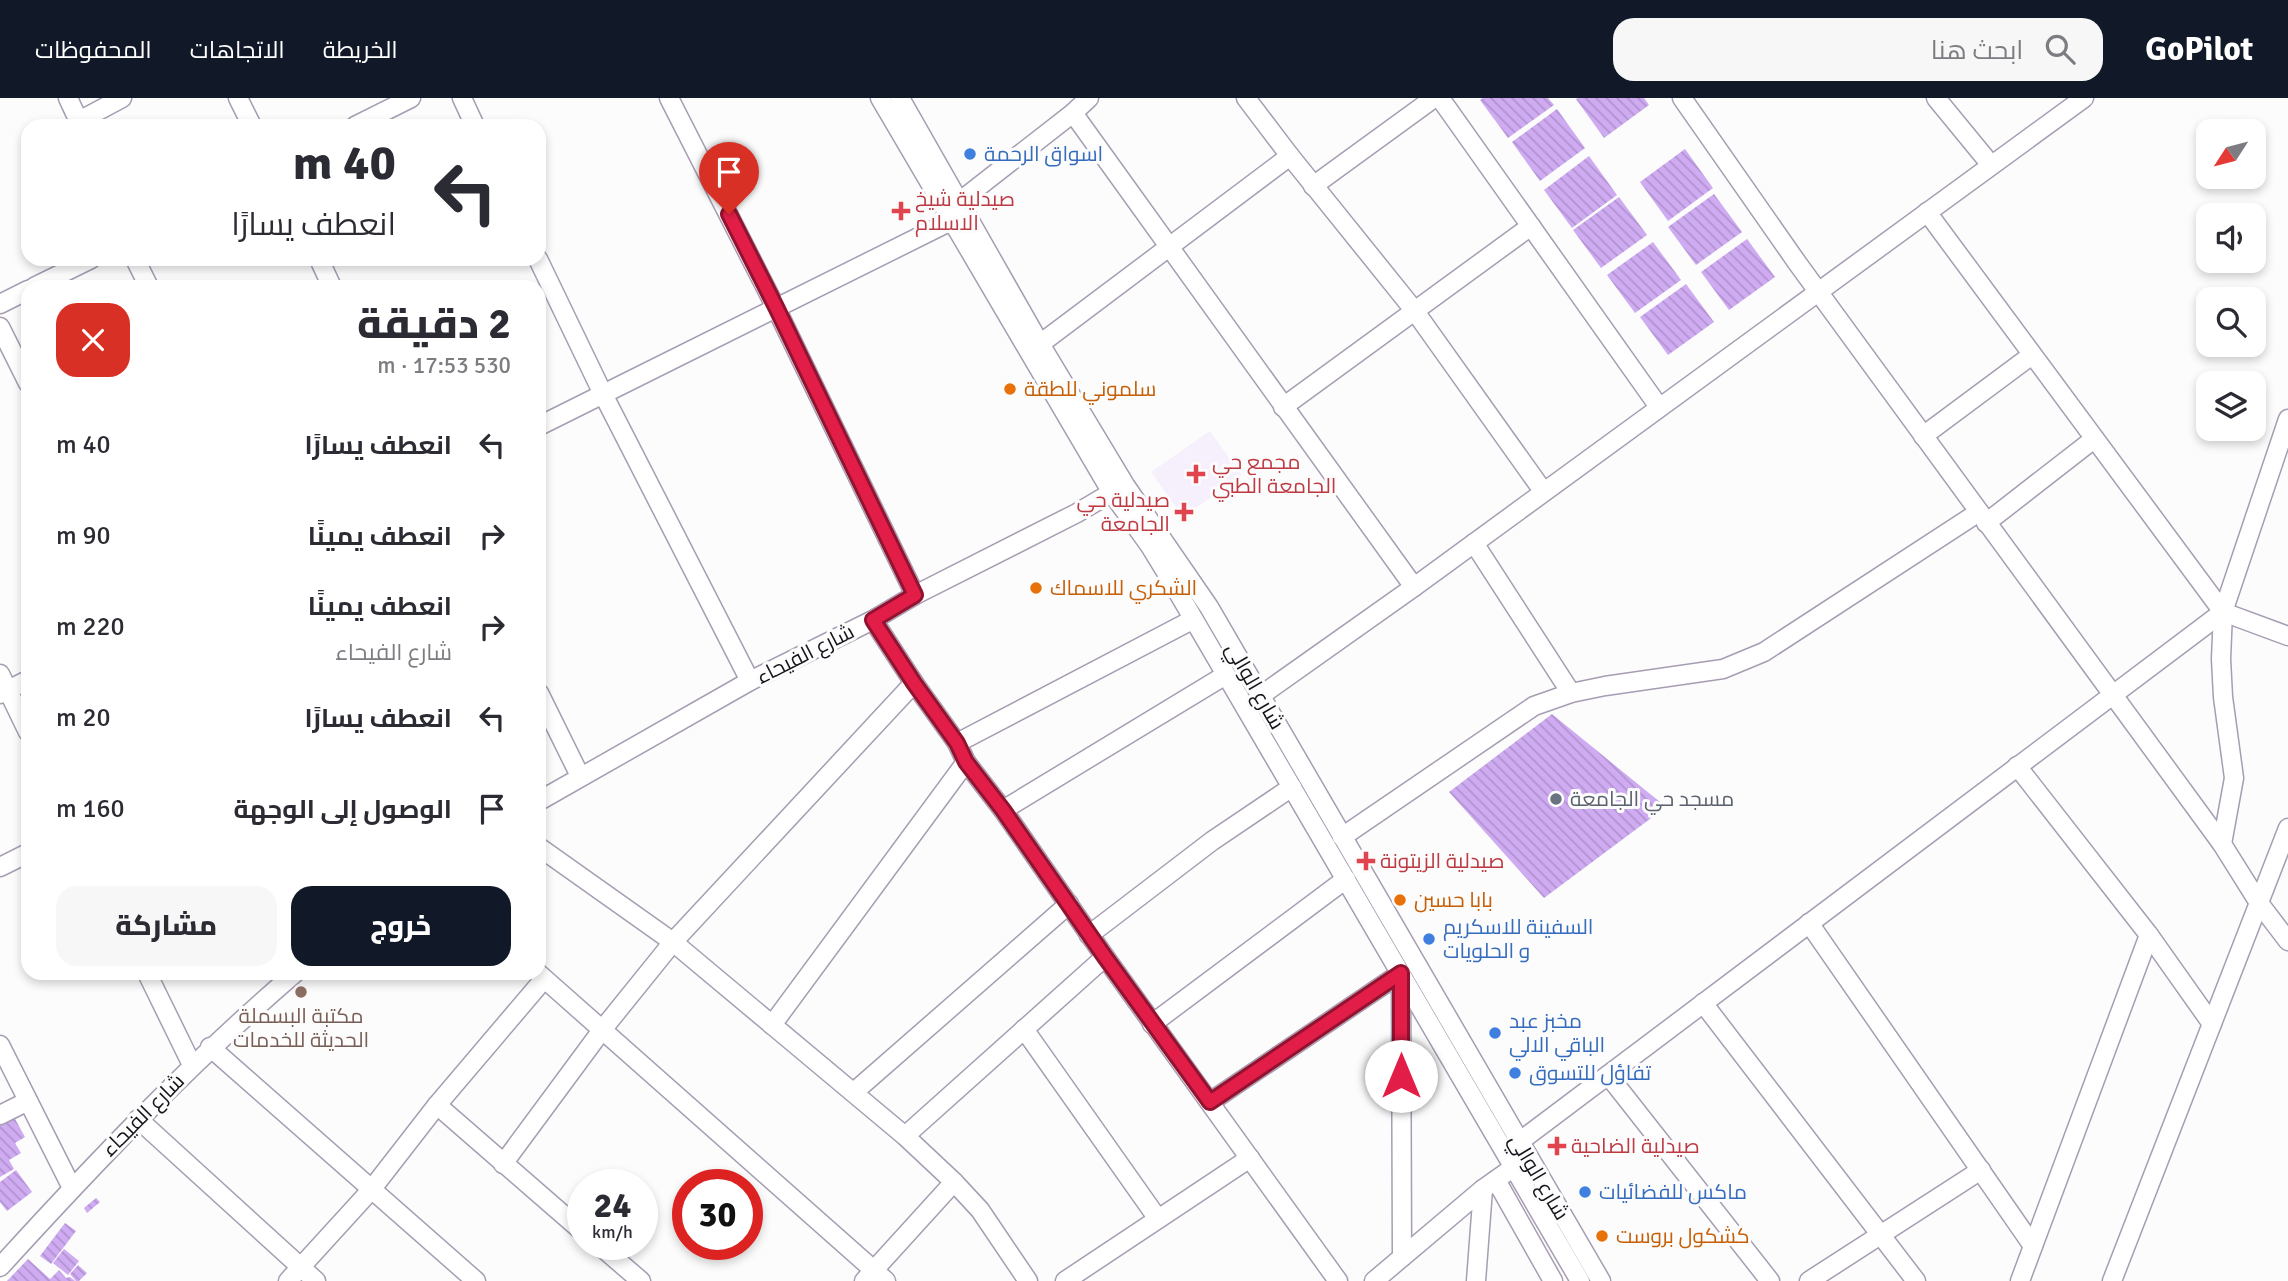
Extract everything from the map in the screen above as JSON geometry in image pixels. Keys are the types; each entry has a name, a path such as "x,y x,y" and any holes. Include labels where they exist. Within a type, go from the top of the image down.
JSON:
{"street":[{"path":"68,98 78,119"},
{"path":"88,119 122,98"},
{"path":"238,98 248,119"},
{"path":"369,119 411,98"},
{"path":"462,98 472,119"},
{"path":"669,98 776,307 915,595"},
{"name":"شارع الوالي","path":"880,98 951,221 1119,489 1203,597 1601,1281"},
{"name":"شارع الوالي","path":"900,98 1224,676 1292,787 1580,1281"},
{"path":"959,202 1089,98"},
{"path":"1246,98 1313,186 1414,310 1543,491"},
{"path":"1313,186 1434,98"},
{"path":"1440,98 1659,407"},
{"path":"1682,98 1818,291 2222,844 2259,903 2288,941"},
{"path":"1936,98 1992,166"},
{"path":"1260,696 1414,587 2084,98"},
{"path":"1073,113 1414,587"},
{"path":"1040,344 1290,156"},
{"path":"1927,212 2222,612 2288,636"},
{"path":"546,422 951,221"},
{"path":"1283,407 1531,226"},
{"path":"48,280 77,266"},
{"path":"541,266 603,394 750,681"},
{"path":"0,304 21,294"},
{"path":"0,327 21,369"},
{"path":"1923,436 2032,355"},
{"path":"2222,844 2234,778 2223,697 2222,612 2288,419"},
{"path":"1342,837 1534,706 1571,693 1605,686 1723,669 1764,652 1983,518 2094,439"},
{"name":"شارع الفيحاء","path":"546,797 750,681 873,620 915,595 1119,489"},
{"path":"1474,542 1571,693"},
{"path":"1518,1142 2222,612"},
{"path":"873,620 957,743 966,762 1003,810 1152,1024 1338,1281"},
{"path":"957,743 1192,620"},
{"path":"0,674 4,692 21,720"},
{"path":"1003,810 1224,676"},
{"path":"503,1164 602,1030 673,942 914,683"},
{"path":"4,692 21,684"},
{"path":"546,707 580,776"},
{"path":"772,1025 966,762"},
{"path":"2017,766 2149,935 2212,1024"},
{"path":"1090,935 1212,841 1292,787"},
{"path":"2112,1281 2288,828"},
{"path":"546,853 673,942 905,1136 980,1210 1028,1281"},
{"path":"0,867 21,856"},
{"path":"1152,1024 1346,880"},
{"path":"854,1092 1069,904"},
{"path":"1809,923 2033,1247"},
{"path":"2020,1281 2149,935"},
{"path":"905,1136 1105,957"},
{"path":"1210,1102 1401,973"},
{"path":"1401,973 1402,1257"},
{"path":"150,980 192,1065"},
{"name":"شارع الفيحاء","path":"0,1267 138,1119 210,1047 287,980"},
{"path":"288,1281 371,1190 538,980"},
{"path":"546,980 874,1277 954,1182"},
{"path":"1703,1003 1916,1281"},
{"path":"1024,1029 1158,1219"},
{"path":"0,1045 72,1188"},
{"path":"210,1047 476,1281"},
{"path":"1608,1075 1770,1281"},
{"path":"0,1115 28,1101"},
{"path":"437,1105 567,1218"},
{"path":"138,1119 316,1281"},
{"path":"1065,1281 1250,1158"},
{"path":"1374,1281 1514,1167"},
{"path":"1809,1281 1981,1170"},
{"path":"1476,1281 1490,1185"},
{"path":"1490,1185 1553,1281"},
{"path":"617,1260 641,1281"}],"shaded area":[{"name":"مجمع حي الجامعة الطبي","path":"1210,431 1242,476 1183,517 1151,472"}],"building":[{"path":"1548,98 1554,105 1508,138 1480,100"},
{"path":"1644,98 1649,105 1604,138 1576,99"},
{"path":"1557,109 1585,148 1540,181 1512,142"},
{"path":"1685,149 1713,188 1668,221 1640,182"},
{"path":"1589,156 1617,195 1572,228 1544,190"},
{"path":"1714,194 1742,232 1696,265 1668,227"},
{"path":"1619,197 1647,235 1601,268 1573,230"},
{"path":"1747,239 1775,277 1729,310 1701,272"},
{"path":"1653,242 1681,280 1635,313 1607,275"},
{"path":"1686,284 1714,322 1668,355 1640,317"},
{"name":"مسجد حي الجامعة","path":"1552,714 1666,807 1544,898 1449,792"},
{"path":"14,1117 25,1137 15,1143 21,1153 9,1160 14,1169 0,1177 0,1125"},
{"path":"16,1170 32,1192 7,1211 0,1202 0,1182"},
{"path":"96,1198 100,1202 87,1213 84,1208"},
{"path":"65,1223 76,1231 51,1264 40,1256"},
{"path":"64,1249 79,1261 68,1275 53,1263"},
{"path":"28,1259 50,1279 59,1270 66,1278 70,1277 75,1281 7,1281"},
{"path":"78,1265 87,1273 76,1281 70,1274"}],"place":[{"name":"اسواق الرحمة","path":"970,154"},
{"name":"صيدلية شيخ الاسلام","path":"901,211"},
{"name":"سلموني للطقة","path":"1010,389"},
{"name":"مجمع حي الجامعة الطبي","path":"1196,474"},
{"name":"صيدلية حي الجامعة","path":"1184,512"},
{"name":"الشكري للاسماك","path":"1036,588"},
{"name":"مسجد حي الجامعة","path":"1556,799"},
{"name":"صيدلية الزيتونة","path":"1366,861"},
{"name":"بابا حسين","path":"1400,900"},
{"name":"السفينة للاسكريم و الحلويات","path":"1429,939"},
{"name":"مكتبة البسملة الحديثة للخدمات","path":"301,992"},
{"name":"مخبز عبد الباقي الالي","path":"1495,1033"},
{"name":"تفاؤل للتسوق","path":"1515,1073"},
{"name":"صيدلية الضاحية","path":"1557,1146"},
{"name":"ماكس للفضائيات","path":"1585,1192"},
{"name":"كشكول بروست","path":"1602,1236"}],"route":[{"path":"729,214 915,595 873,620 957,743 966,762 1210,1102 1401,973 1401,1076"}]}
